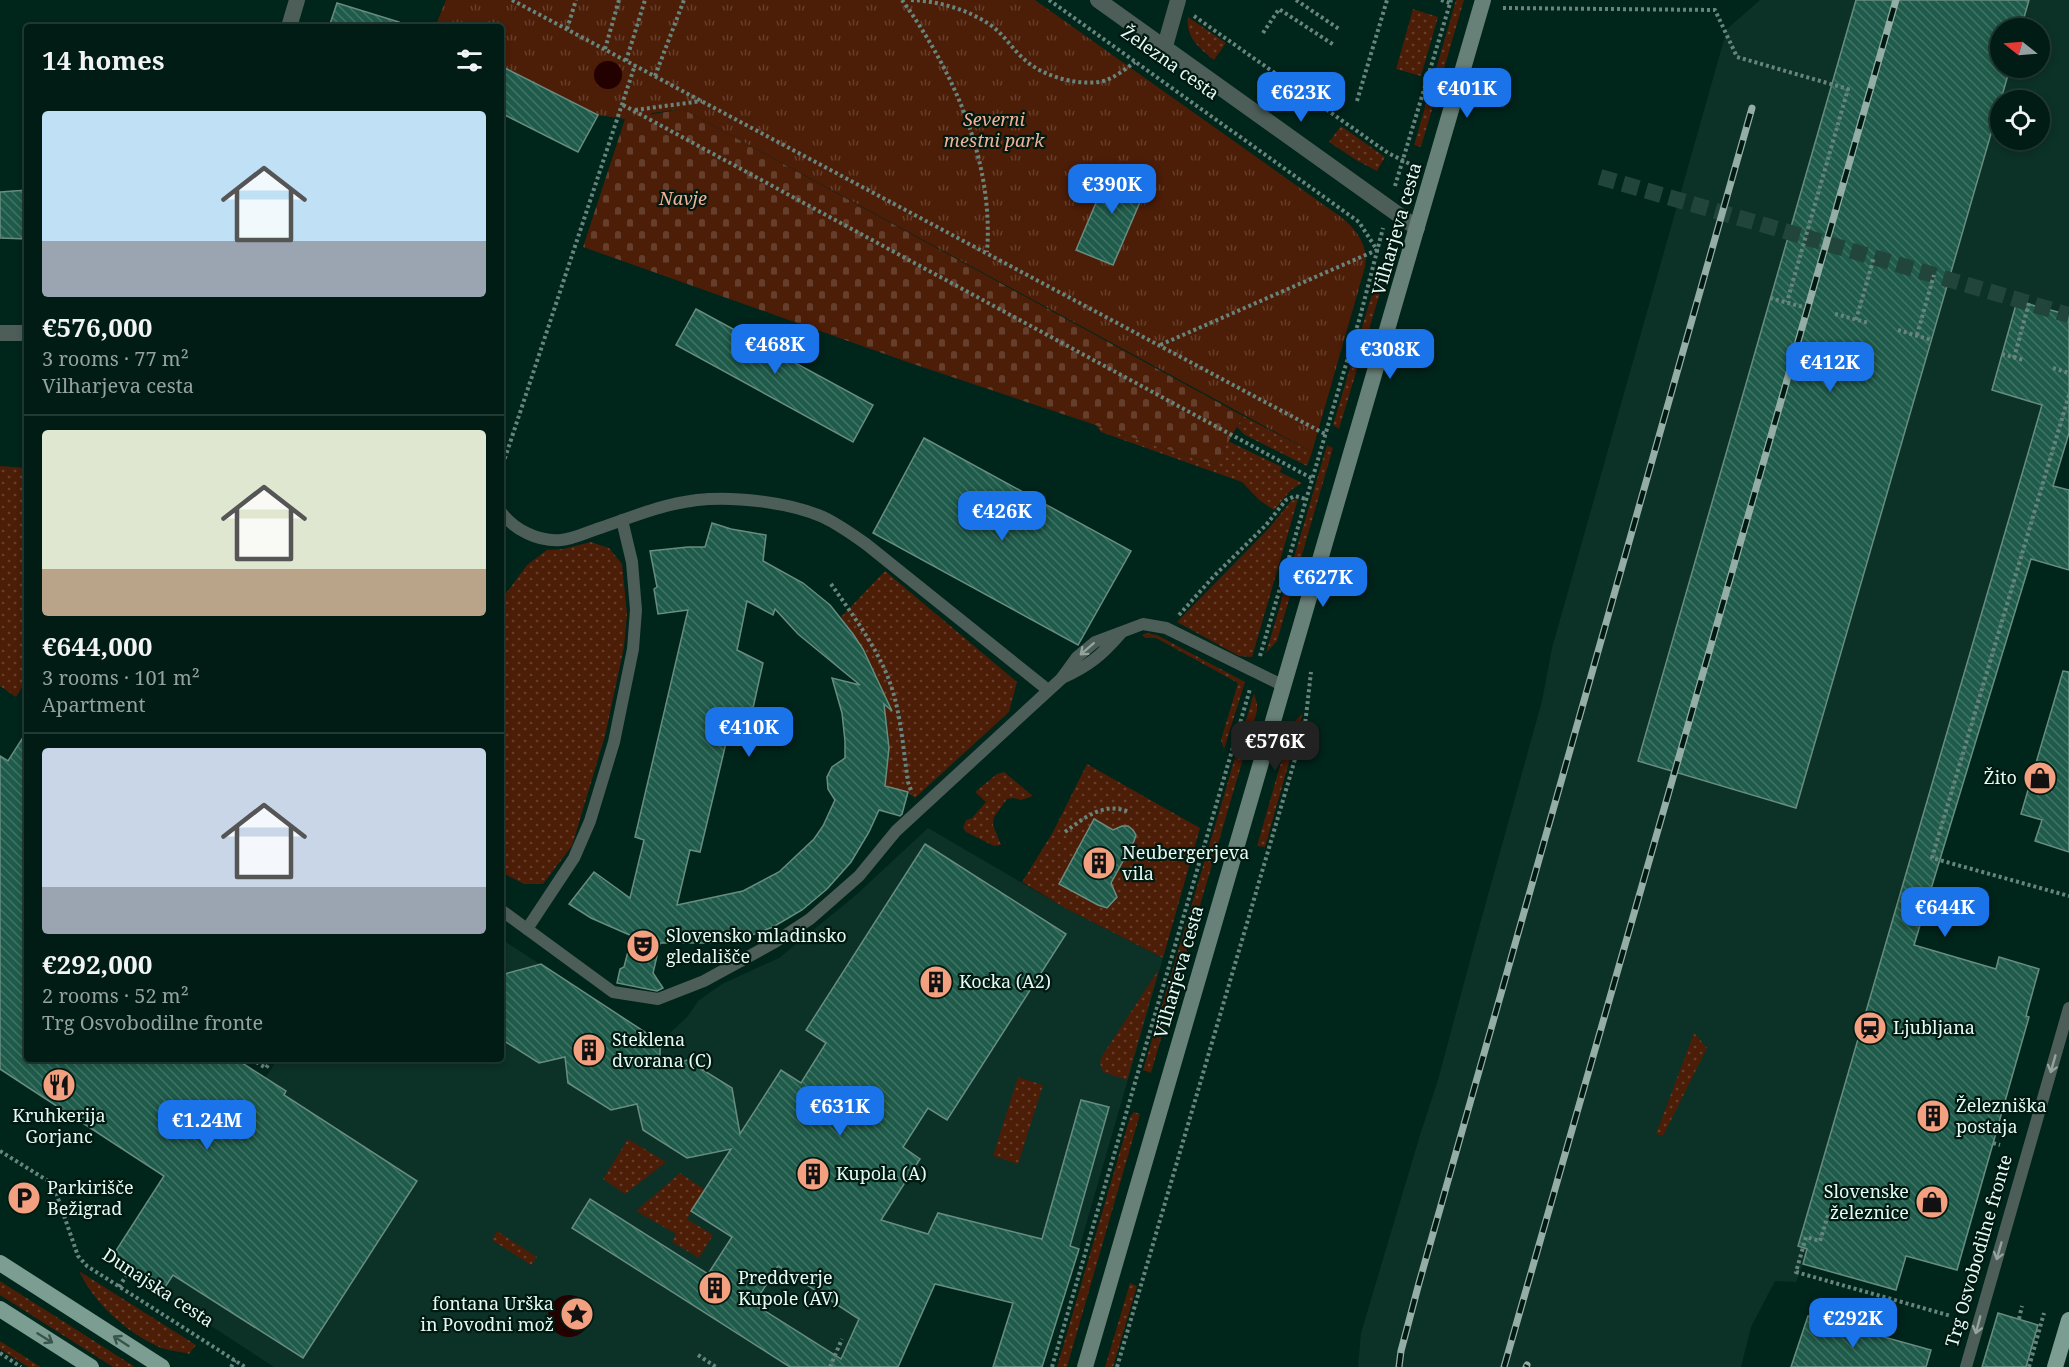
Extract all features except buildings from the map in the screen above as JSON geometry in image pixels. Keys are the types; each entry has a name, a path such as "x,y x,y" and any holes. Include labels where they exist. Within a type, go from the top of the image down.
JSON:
{"main road":[{"name":"Vilharjeva cesta","path":"1085,1367 1483,0"},
{"path":"0,1263 162,1367"},
{"path":"0,1309 91,1367"},
{"path":"2055,1367 2069,1320"}],"street":[{"path":"290,24 297,0"},
{"name":"Železna cesta","path":"1098,0 1418,228"},
{"path":"1165,46 1178,2"},
{"path":"0,333 24,333"}],"lane":[{"path":"504,515 516,527 542,539 553,540 573,537 669,505 698,500 758,502 821,516 866,543 1048,690"},
{"path":"527,929 574,858 590,820 614,742 633,649 636,610 632,562 622,520"},
{"path":"504,912 614,993 658,999 704,981 810,919 859,876 896,831 1061,679 1077,657 1095,642 1143,624 1166,628 1282,685"},
{"name":"Trg Osvobodilne fronte","path":"1966,1367 2069,1008"}],"path":[{"path":"512,0 1325,434"},
{"path":"567,29 576,0"},
{"path":"605,49 619,0"},
{"path":"626,61 645,0"},
{"path":"655,76 684,0"},
{"path":"902,0 923,29 943,64 977,150 989,228 987,252"},
{"path":"911,0 928,1 973,14 992,26 1025,61 1044,72 1063,79 1100,82 1135,62"},
{"name":"Železna cesta","path":"1049,0 1359,222 1377,250"},
{"path":"1296,0 1339,29"},
{"path":"1357,101 1387,0"},
{"path":"1441,0 1450,2"},
{"path":"1178,2 1388,153 1408,164"},
{"name":"Vilharjeva cesta","path":"1400,169 1450,2"},
{"path":"1503,8 1715,10 1737,57 1848,89 1787,302"},
{"path":"1263,33 1279,9 1334,45"},
{"path":"504,461 635,65"},
{"path":"634,111 702,101"},
{"path":"623,105 1312,479"},
{"name":"Vilharjeva cesta","path":"1052,1367 1307,499 1374,268 1380,239"},
{"path":"1159,345 1377,250"},
{"path":"1856,320 1874,258"},
{"path":"1374,268 1379,270"},
{"path":"1917,335 1934,275"},
{"path":"1770,298 1803,307"},
{"path":"2014,358 2030,303"},
{"path":"1835,314 1869,323"},
{"path":"1898,330 1931,340"},
{"path":"2002,354 2023,360"},
{"path":"2053,368 2069,373"},
{"path":"2069,395 1932,858 2069,896"},
{"path":"1166,628 1266,525 1286,500 1295,496 1307,499"},
{"path":"831,584 873,648 889,680 897,708 908,782 918,810"},
{"path":"1117,1367 1305,725 1312,664"},
{"path":"1065,832 1089,814 1098,811 1119,807 1129,812"},
{"path":"256,1062 266,1068 270,1062"},
{"path":"1993,1143 2000,1145"},
{"name":"Dunajska cesta","path":"0,1150 53,1184 82,1262 245,1367"},
{"path":"1828,1215 1821,1241 1806,1237 1796,1272 1951,1316"},
{"path":"119,1287 129,1271"},
{"path":"2019,1319 2022,1306"},
{"path":"2029,1367 2044,1313"},
{"path":"830,1367 842,1339"},
{"path":"0,1353 21,1367"},
{"path":"698,1355 716,1367"},
{"path":"231,1367 235,1360"}],"shaded area":[{"path":"1760,0 2069,0 2069,435 1915,945 1963,959 1949,1008 1986,1004 1999,957 2039,969 2026,1016 2029,1017 1957,1270 1906,1256 1896,1290 1803,1264 1796,1282 1775,1281 1751,1327 1741,1367 1358,1367 1361,1333 1438,1080 1542,701 1552,648 1727,29"},
{"path":"608,61 618,65 622,75 618,85 608,89 598,85 594,75 598,65"},
{"path":"928,828 1065,908 1163,958 1079,1249 939,1213 928,1234 837,1367 274,1367 110,1260 164,1176 136,1158 198,1062 241,1062 265,1078 276,1062 504,1062 504,941 660,1042 688,1016 698,1001 722,984 779,958 856,895"},
{"path":"569,1295 584,1301 590,1316 584,1331 569,1337 554,1331 548,1316 554,1301"}],"green space":[{"name":"Severni mestni park","path":"446,0 1035,0 1341,217 1360,239 1365,252 1365,267 1312,452 683,109 652,113 646,125 634,118 598,115 504,68 504,24 436,24"},
{"path":"1456,0 1464,0 1421,147 1414,145"},
{"path":"1413,9 1438,17 1421,76 1396,69"},
{"path":"1188,17 1226,43 1214,60 1199,47 1191,36"},
{"name":"Navje","path":"683,109 1243,416 1215,465 913,364 583,247 625,119"},
{"path":"1341,126 1385,157 1377,171 1329,142"},
{"path":"1376,280 1383,283 1339,429 1333,425"},
{"path":"1243,416 1312,452 1307,466 1245,435 1237,427"},
{"path":"1096,425 1215,465 1228,441 1282,467 1280,472 1302,483 1291,490 1274,510 1259,500 1242,482 1101,432"},
{"path":"1327,445 1333,448 1277,641 1266,653"},
{"path":"0,466 24,468 24,684 16,697 0,686"},
{"path":"1298,499 1252,657 1239,656 1177,622 1270,527 1291,501"},
{"path":"591,542 609,548 622,564 627,614 624,647 605,736 572,846 543,884 524,884 504,874 504,596 527,565 547,550 563,549"},
{"path":"885,571 1017,682 1009,712 915,798 907,792 884,786 889,741 882,697 865,656 841,617"},
{"path":"1146,633 1157,635 1245,682 1224,749 1221,740 1238,683 1156,638 1145,638 1142,635"},
{"path":"1254,693 1257,711 1151,1073 1143,1070"},
{"path":"1303,713 1265,847 1257,846 1292,724"},
{"path":"1087,764 1200,828 1163,958 1065,908 1022,882 1053,832"},
{"path":"1004,772 1033,796 1021,800 1007,799 994,817 993,825 1001,845 994,846 966,832 963,828 966,820 972,818 986,802 975,792 997,774"},
{"path":"1159,969 1127,1080 1103,1072 1100,1063 1102,1056"},
{"path":"1694,1033 1707,1048 1663,1136 1656,1134"},
{"path":"1018,1077 1043,1085 1018,1164 993,1156"},
{"path":"1134,1112 1140,1114 1067,1367 1057,1367 1130,1117"},
{"path":"628,1139 666,1162 625,1194 603,1179"},
{"path":"680,1173 705,1190 687,1219 713,1235 699,1258 672,1242 676,1234 636,1211"},
{"path":"497,1231 537,1257 531,1265 492,1240"},
{"path":"79,1271 196,1345 189,1354 161,1348 145,1340 122,1324 102,1305"},
{"path":"0,1281 135,1367 113,1367 0,1295"},
{"path":"1130,1283 1137,1286 1113,1367 1105,1367"},
{"path":"0,1341 41,1367 28,1367 0,1349"}],"tunnel":[{"path":"1600,177 1805,237"},
{"path":"1805,237 2069,315"}],"railway":[{"path":"1504,1367 1896,0"},
{"path":"1399,1367 1419,1283 1752,108"}],"place":[{"name":"Žito","path":"2040,778"},
{"name":"Neubergerjeva vila","path":"1099,863"},
{"name":"Slovensko mladinsko gledališče","path":"643,946"},
{"name":"Kocka (A2)","path":"936,982"},
{"name":"Ljubljana","path":"1870,1028"},
{"name":"Steklena dvorana (C)","path":"589,1050"},
{"name":"Kruhkerija Gorjanc","path":"59,1085"},
{"name":"Železniška postaja","path":"1933,1116"},
{"name":"Kupola (A)","path":"813,1174"},
{"name":"Parkirišče Bežigrad","path":"24,1198"},
{"name":"Slovenske železnice","path":"1932,1202"},
{"name":"Preddverje Kupole (AV)","path":"715,1288"},
{"name":"fontana Urška in Povodni mož","path":"577,1314"}]}
